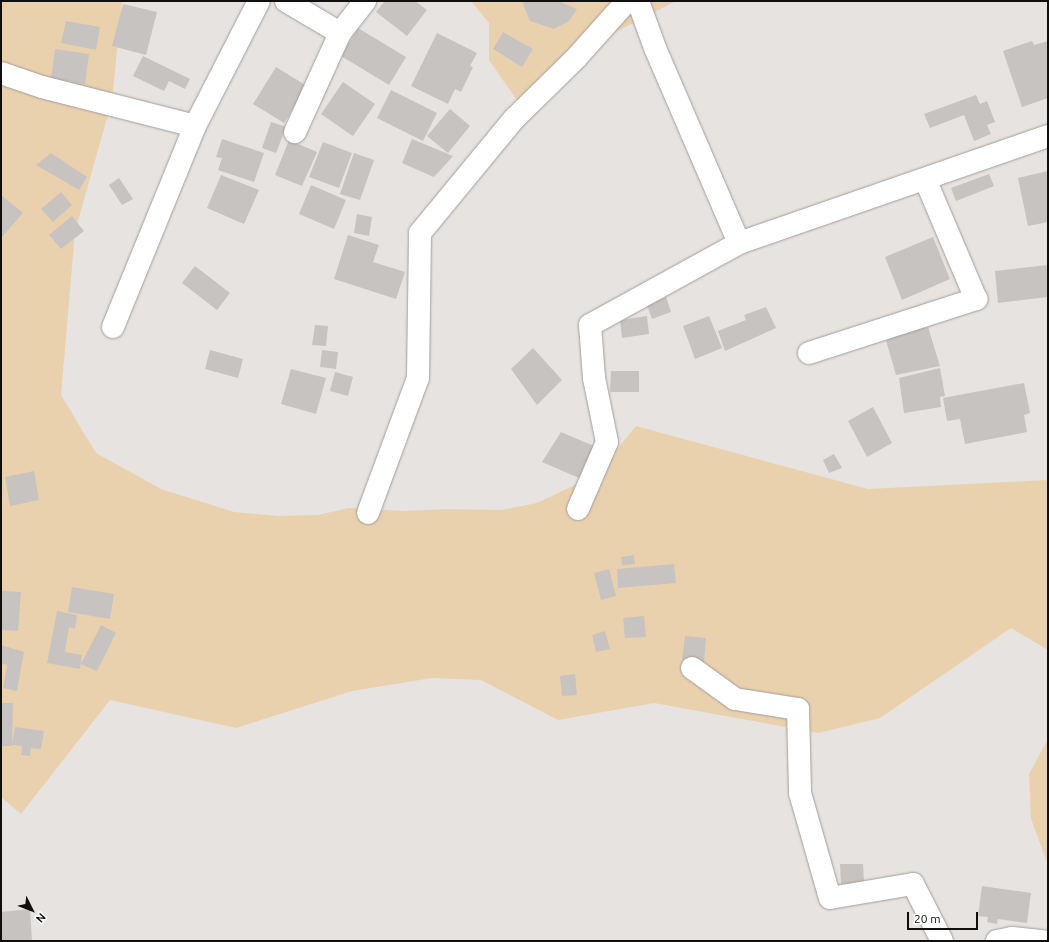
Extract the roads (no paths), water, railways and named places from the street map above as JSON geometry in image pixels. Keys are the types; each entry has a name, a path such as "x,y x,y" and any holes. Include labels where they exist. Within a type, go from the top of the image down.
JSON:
{"street":[{"path":"113,327 195,126 259,1"},
{"path":"286,1 340,33"},
{"path":"295,132 340,33 365,1"},
{"path":"368,513 418,378 420,233 514,119 576,57 627,1"},
{"path":"638,1 655,48 739,243"},
{"path":"1,73 42,87 195,126"},
{"path":"578,509 607,442 594,378 590,325 739,243 1048,136"},
{"path":"809,352 976,298 925,179"},
{"path":"692,668 735,699 798,709 800,793 830,898 913,884 942,941"},
{"path":"997,941 1012,938 1043,941"}]}
